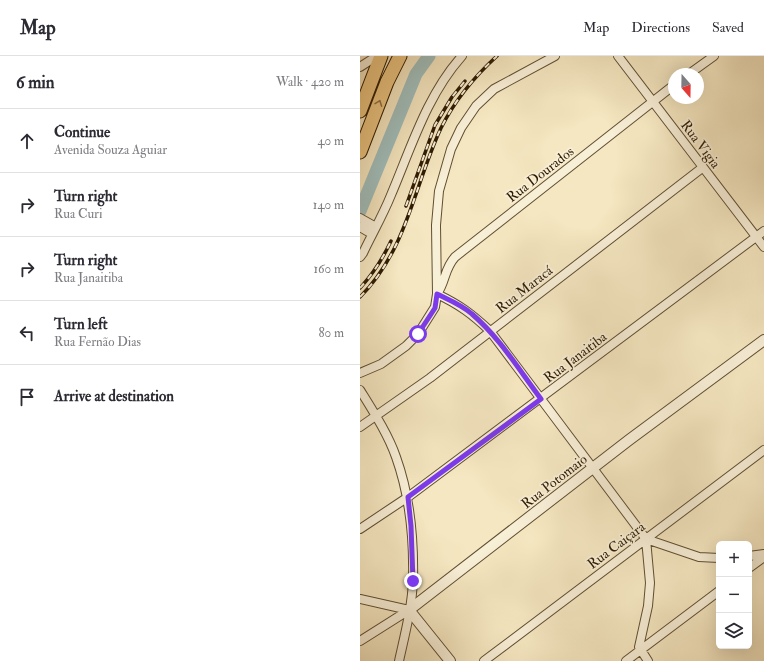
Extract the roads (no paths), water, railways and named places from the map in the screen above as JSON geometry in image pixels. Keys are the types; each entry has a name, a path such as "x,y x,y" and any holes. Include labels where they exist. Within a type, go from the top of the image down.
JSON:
{"main road":[{"path":"360,111 381,56"},
{"path":"360,152 387,82 400,56"}],"street":[{"path":"360,67 377,56"},
{"path":"360,257 369,229 390,197 422,122 438,89 452,67 462,56"},
{"path":"360,373 381,364 406,346 427,322 435,308 437,294 436,225 439,191 451,149 461,128 476,106 494,89 555,56"},
{"name":"Rua Vigia","path":"618,56 702,168 764,247"},
{"path":"697,68 714,56"},
{"name":"Rua Dourados","path":"437,294 442,285 449,264 455,257 668,89"},
{"name":"Rua Maracá","path":"360,427 430,378 702,168"},
{"path":"360,218 369,229"},
{"name":"Rua Janaitiba","path":"360,529 408,497 541,399 764,231"},
{"path":"437,294 454,302 471,313 490,331 646,538 650,583 648,606 639,647 648,661"},
{"name":"Rua Potomaio","path":"360,641 410,610 594,468 764,340"},
{"path":"360,390 396,455 408,497 413,552 413,581 410,610 400,661"},
{"name":"Rua Caiçara","path":"484,661 764,450"},
{"path":"646,538 699,557 716,558"},
{"path":"752,556 764,556"},
{"path":"752,566 764,556"},
{"path":"626,661 716,593"},
{"path":"360,599 410,610 450,661"}],"waterway":[{"path":"360,211 416,74 429,56"}],"railway":[{"path":"360,297 376,279 389,259 408,217 432,150 446,118 466,89 497,56"},
{"path":"406,206 435,125 452,97 465,81"},
{"path":"360,288 385,254 391,241"}]}
